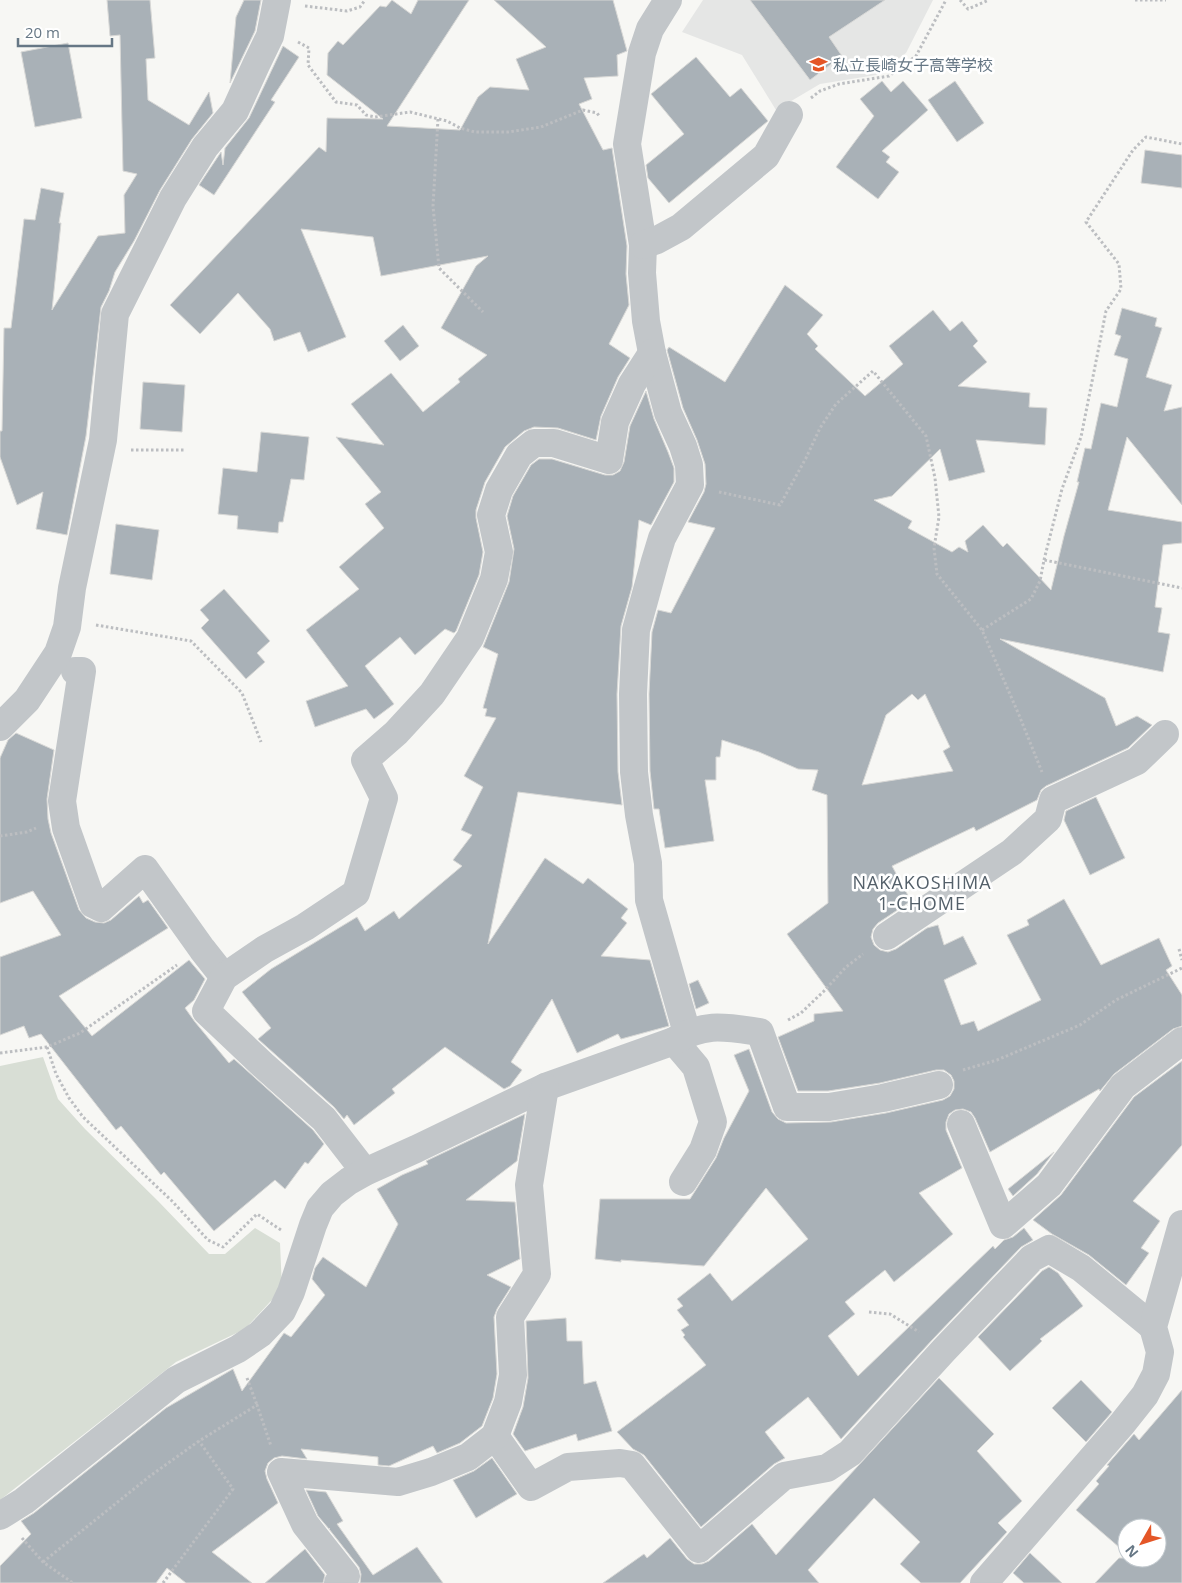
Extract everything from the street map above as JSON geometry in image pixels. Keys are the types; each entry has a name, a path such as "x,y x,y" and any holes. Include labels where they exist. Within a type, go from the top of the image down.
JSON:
{"street":[{"path":"668,0 650,29 642,52 627,144 643,245 646,321 652,353 668,413 683,446 689,465 690,485 662,538 636,630 633,694 634,772 639,815 648,863 650,900 680,1037 696,1067 713,1122 703,1150 682,1182"},
{"path":"0,727 28,700 58,653 67,627 72,588 102,447 115,314 173,198 205,147 235,110 270,36 277,1"},
{"path":"643,245 680,228 766,156 789,115"},
{"path":"365,1172 324,1119 206,1011 224,977 265,949 305,927 356,893 384,798 366,760 432,694 470,638 494,579 498,552 491,515 499,490 519,455 534,443 554,443 608,460 615,422 632,384 652,353"},
{"path":"74,671 82,672 62,801 66,828 93,904 101,908 145,869 224,977"},
{"path":"887,936 1012,852 1048,819 1053,800 1137,761 1165,734"},
{"path":"0,1516 24,1501 176,1380 238,1349 260,1334 282,1311 291,1292 320,1208 332,1194 365,1172 545,1087 680,1037 718,1026 760,1032 787,1106 829,1108 939,1085"},
{"path":"961,1124 1003,1225 1049,1185 1124,1086 1182,1041"},
{"path":"338,1583 346,1576 305,1524 281,1472 398,1482 431,1472 468,1457 495,1436 508,1402 513,1375 510,1317 537,1274 529,1184 545,1087"},
{"path":"984,1583 1145,1395 1156,1374 1165,1347 1182,1224"},
{"path":"495,1436 531,1487 568,1467 620,1463 632,1465 699,1548 784,1476 827,1468 850,1453 944,1350 1032,1258 1049,1248 1081,1268 1165,1347"}],"path":[{"path":"277,1 347,11 360,7 365,0"},
{"path":"789,115 820,91 839,84 889,76 916,56 946,0"},
{"path":"960,0 968,9 990,0"},
{"path":"1135,0 1166,0"},
{"path":"272,28 309,48 308,65 336,102 357,105 366,115 375,116 410,112 447,121 460,128 475,132 508,132 541,127 583,110 597,114 608,128 627,144"},
{"path":"438,119 433,206 439,268 483,312"},
{"path":"982,630 1031,599 1040,581 1062,489 1081,437 1106,311 1121,289 1119,264 1086,222 1133,150 1146,137 1182,144"},
{"path":"690,485 780,505 820,428 836,404 874,371 926,436 935,478 939,517 934,548 937,574 982,630 1053,800"},
{"path":"102,447 139,451 185,450"},
{"path":"1044,560 1182,588"},
{"path":"90,624 191,641 242,693 261,742"},
{"path":"0,836 27,832 64,817"},
{"path":"760,1032 801,1013 846,967 887,936"},
{"path":"0,1053 46,1047 80,1033 202,949"},
{"path":"1180,949 1182,960"},
{"path":"939,1085 955,1072 998,1060 1080,1025 1116,1000 1182,968"},
{"path":"46,1047 56,1074 69,1098 83,1117 172,1200 208,1240 223,1247 257,1214 306,1247"},
{"path":"869,1312 890,1314 944,1350"},
{"path":"73,1583 43,1562 150,1476 199,1441 257,1405 281,1472"},
{"path":"163,1583 233,1489 199,1441"}],"shaded area":[{"name":"私立長崎女子高等学校","path":"703,0 933,0 906,53 876,75 820,84 776,110 742,55 682,32"},
{"path":"43,1057 58,1099 85,1129 209,1254 225,1254 255,1228 280,1243 282,1289 245,1329 176,1362 0,1500 0,1066"}],"building":[{"path":"107,0 150,0 155,58 146,59 148,100 189,125 209,92 213,113 192,139 160,190 134,241 115,272 101,307 86,436 67,535 36,529 43,492 17,505 0,457 4,328 11,328 24,219 35,220 41,188 64,193 59,223 61,223 52,310 98,236 125,233 124,195 137,174 123,171 120,35 110,36"},
{"path":"244,0 261,0 255,31 230,83 236,17"},
{"path":"392,0 411,14 418,0 469,0 387,126 460,130 478,97 490,87 529,90 516,59 546,47 494,0 613,0 627,51 617,55 618,76 584,78 592,99 579,104 603,150 612,148 627,246 626,274 629,305 609,344 630,358 618,377 601,416 596,440 558,428 534,427 524,431 505,447 485,482 476,510 483,552 479,575 456,631 454,633 445,629 415,655 400,637 365,666 394,704 374,719 366,709 315,727 306,701 348,686 306,630 359,589 339,567 384,528 365,504 381,492 336,437 384,445 351,404 391,373 423,412 460,382 458,379 487,355 441,328 476,266 488,256 381,276 373,237 301,229 346,337 308,352 300,332 274,341 270,329 238,293 200,334 170,305 319,147 326,152 327,118 383,119 327,75 328,53 338,41 343,45 380,6 386,7"},
{"path":"750,0 885,0 829,37 842,56 810,80"},
{"path":"68,43 82,118 35,127 21,52"},
{"path":"283,46 299,57 271,100 275,102 214,195 199,185 221,152 223,165 225,148 249,118"},
{"path":"696,57 730,97 741,88 768,121 669,203 648,178 646,165 684,134 651,94"},
{"path":"882,81 891,92 903,81 928,110 882,151 890,157 886,162 899,172 878,199 836,167 874,116 860,99"},
{"path":"955,81 984,123 957,142 928,100"},
{"path":"1145,150 1182,155 1182,188 1141,183"},
{"path":"785,285 823,315 807,334 818,346 815,349 865,396 903,364 889,346 933,310 950,331 962,321 978,341 973,346 987,362 958,386 1030,393 1029,407 1047,408 1045,445 976,440 985,472 949,481 940,449 892,496 874,500 912,521 908,528 952,552 959,547 968,552 965,541 983,525 1003,547 1007,543 1051,590 1079,482 1077,482 1085,448 1091,449 1101,403 1117,407 1128,359 1114,355 1121,336 1115,334 1122,308 1157,318 1155,326 1162,328 1146,377 1172,385 1164,411 1182,407 1182,505 1127,437 1108,510 1182,522 1182,543 1163,545 1155,607 1162,608 1158,632 1170,634 1163,672 1000,639 1105,698 1116,726 1137,716 1152,725 1128,748 1046,786 1041,790 1037,800 976,831 974,827 892,866 911,901 878,923 873,929 871,937 874,945 880,950 888,952 896,949 927,928 938,925 944,945 963,936 977,964 944,980 961,1025 974,1021 978,1031 1041,1000 1007,935 1029,925 1027,920 1064,899 1101,965 1159,938 1172,966 1166,970 1182,995 1182,1026 1173,1029 1114,1074 1100,1091 1099,1089 990,1152 971,1112 963,1109 955,1110 949,1114 946,1130 962,1168 919,1193 953,1234 894,1282 885,1270 845,1302 855,1314 828,1336 858,1376 993,1246 995,1249 1004,1240 1013,1237 1024,1228 1033,1240 1021,1247 841,1439 808,1397 765,1432 785,1458 774,1464 701,1527 644,1455 633,1449 617,1432 706,1365 683,1337 685,1335 681,1330 689,1325 677,1310 683,1306 677,1299 710,1273 732,1301 808,1239 766,1188 704,1266 595,1259 600,1199 690,1199 716,1158 724,1138 749,1091 734,1055 749,1049 772,1112 778,1119 786,1123 831,1122 886,1113 943,1100 950,1096 954,1089 954,1081 951,1075 944,1070 936,1070 880,1083 828,1091 798,1091 778,1037 814,1021 814,1014 843,1011 787,934 828,903 827,795 812,790 818,770 798,769 759,752 722,740 720,757 716,757 716,780 705,780 714,841 665,848 659,809 654,809 650,771 649,694 652,632 658,610 671,613 715,528 688,522 704,492 706,484 705,464 683,408 667,350 669,347 725,382","holes":["912,694 918,700 925,694 950,747 943,751 953,771 862,785 886,715"]},
{"path":"403,325 419,346 400,361 384,341"},
{"path":"143,382 185,385 182,432 140,429"},
{"path":"646,391 654,419 674,468 674,482 651,525 639,520 632,587 621,626 617,694 618,772 622,805 518,792 488,944 545,858 583,884 588,878 628,909 621,918 627,923 601,956 650,960 669,1026 621,1039 618,1034 577,1053 552,999 511,1062 522,1070 510,1086 504,1089 445,1047 392,1089 395,1093 354,1125 347,1115 344,1119 334,1107 258,1039 271,1028 242,992 271,969 357,917 365,931 394,911 399,919 462,866 453,860 472,835 461,830 483,787 464,776 496,718 485,716 487,709 483,708 498,654 483,647 509,582 514,549 507,516 513,496 531,465 539,459 552,459 605,475 613,475 620,471 624,462 630,426"},
{"path":"261,432 309,437 304,480 291,479 283,522 279,522 278,533 237,529 238,516 218,514 223,468 257,472"},
{"path":"116,524 159,530 152,580 110,574"},
{"path":"224,589 270,641 257,653 265,662 246,679 201,628 209,620 200,610"},
{"path":"16,733 54,750 47,799 48,819 51,833 79,910 86,918 104,923 111,920 139,896 143,903 148,900 168,928 59,996 92,1036 189,960 205,979 194,1000 185,1008 195,1022 229,1063 234,1059 313,1130 324,1144 308,1164 305,1162 285,1189 275,1180 214,1231 164,1172 161,1175 121,1126 116,1130 41,1034 29,1038 24,1026 0,1035 0,957 61,935 33,891 0,903 0,758 8,740"},
{"path":"1096,797 1125,858 1090,875 1064,820 1066,811"},
{"path":"698,980 709,1003 696,1009 689,984"},
{"path":"1182,1061 1182,1145 1133,1201 1160,1221 1141,1248 1149,1253 1126,1285 1089,1255 1052,1234 1033,1220 1061,1195 1134,1097"},
{"path":"525,1114 517,1161 466,1200 515,1202 520,1259 487,1275 511,1287 494,1317 497,1374 493,1398 482,1426 460,1443 437,1453 433,1446 389,1466 378,1465 378,1457 301,1449 307,1459 282,1456 274,1458 268,1463 265,1471 278,1503 212,1552 252,1583 186,1583 167,1568 156,1583 0,1583 0,1566 31,1534 21,1521 34,1513 166,1408 233,1369 242,1391 284,1333 291,1337 325,1295 312,1279 315,1268 323,1257 366,1287 398,1224 377,1189 402,1175 428,1164 426,1161"},
{"path":"1054,1152 1037,1174 1013,1196 1008,1189"},
{"path":"1049,1267 1058,1273 1083,1306 1040,1339 1042,1341 1010,1371 978,1337 1042,1271"},
{"path":"566,1318 567,1341 582,1341 584,1384 596,1381 612,1431 578,1441 576,1434 525,1451 513,1434 523,1407 528,1378 526,1321"},
{"path":"939,1378 994,1434 977,1451 1022,1501 998,1523 1007,1532 960,1583 921,1583 900,1564 920,1542 874,1498 808,1570 819,1583 603,1583 644,1554 647,1558 670,1538 687,1559 694,1564 702,1564 709,1561 752,1524 776,1555"},
{"path":"1081,1380 1112,1412 1086,1442 1052,1408"},
{"path":"1182,1390 1182,1583 1095,1583 1117,1560 1117,1568 1167,1568 1167,1518 1117,1518 1117,1545 1076,1510 1099,1484 1096,1481 1109,1466 1107,1465 1134,1434 1139,1440"},
{"path":"492,1458 517,1494 476,1518 453,1480 474,1471"},
{"path":"306,1490 326,1492 343,1521 337,1524 373,1575 417,1547 443,1583 360,1583 361,1574 359,1567 318,1516"},
{"path":"305,1549 325,1575 323,1583 265,1583"},
{"path":"1030,1553 1062,1583 1024,1583 1013,1573"}],"place":[{"name":"私立長崎女子高等学校","path":"819,65"}],"district":[{"name":"NAKAKOSHIMA 1-CHOME","path":"922,892"}]}
